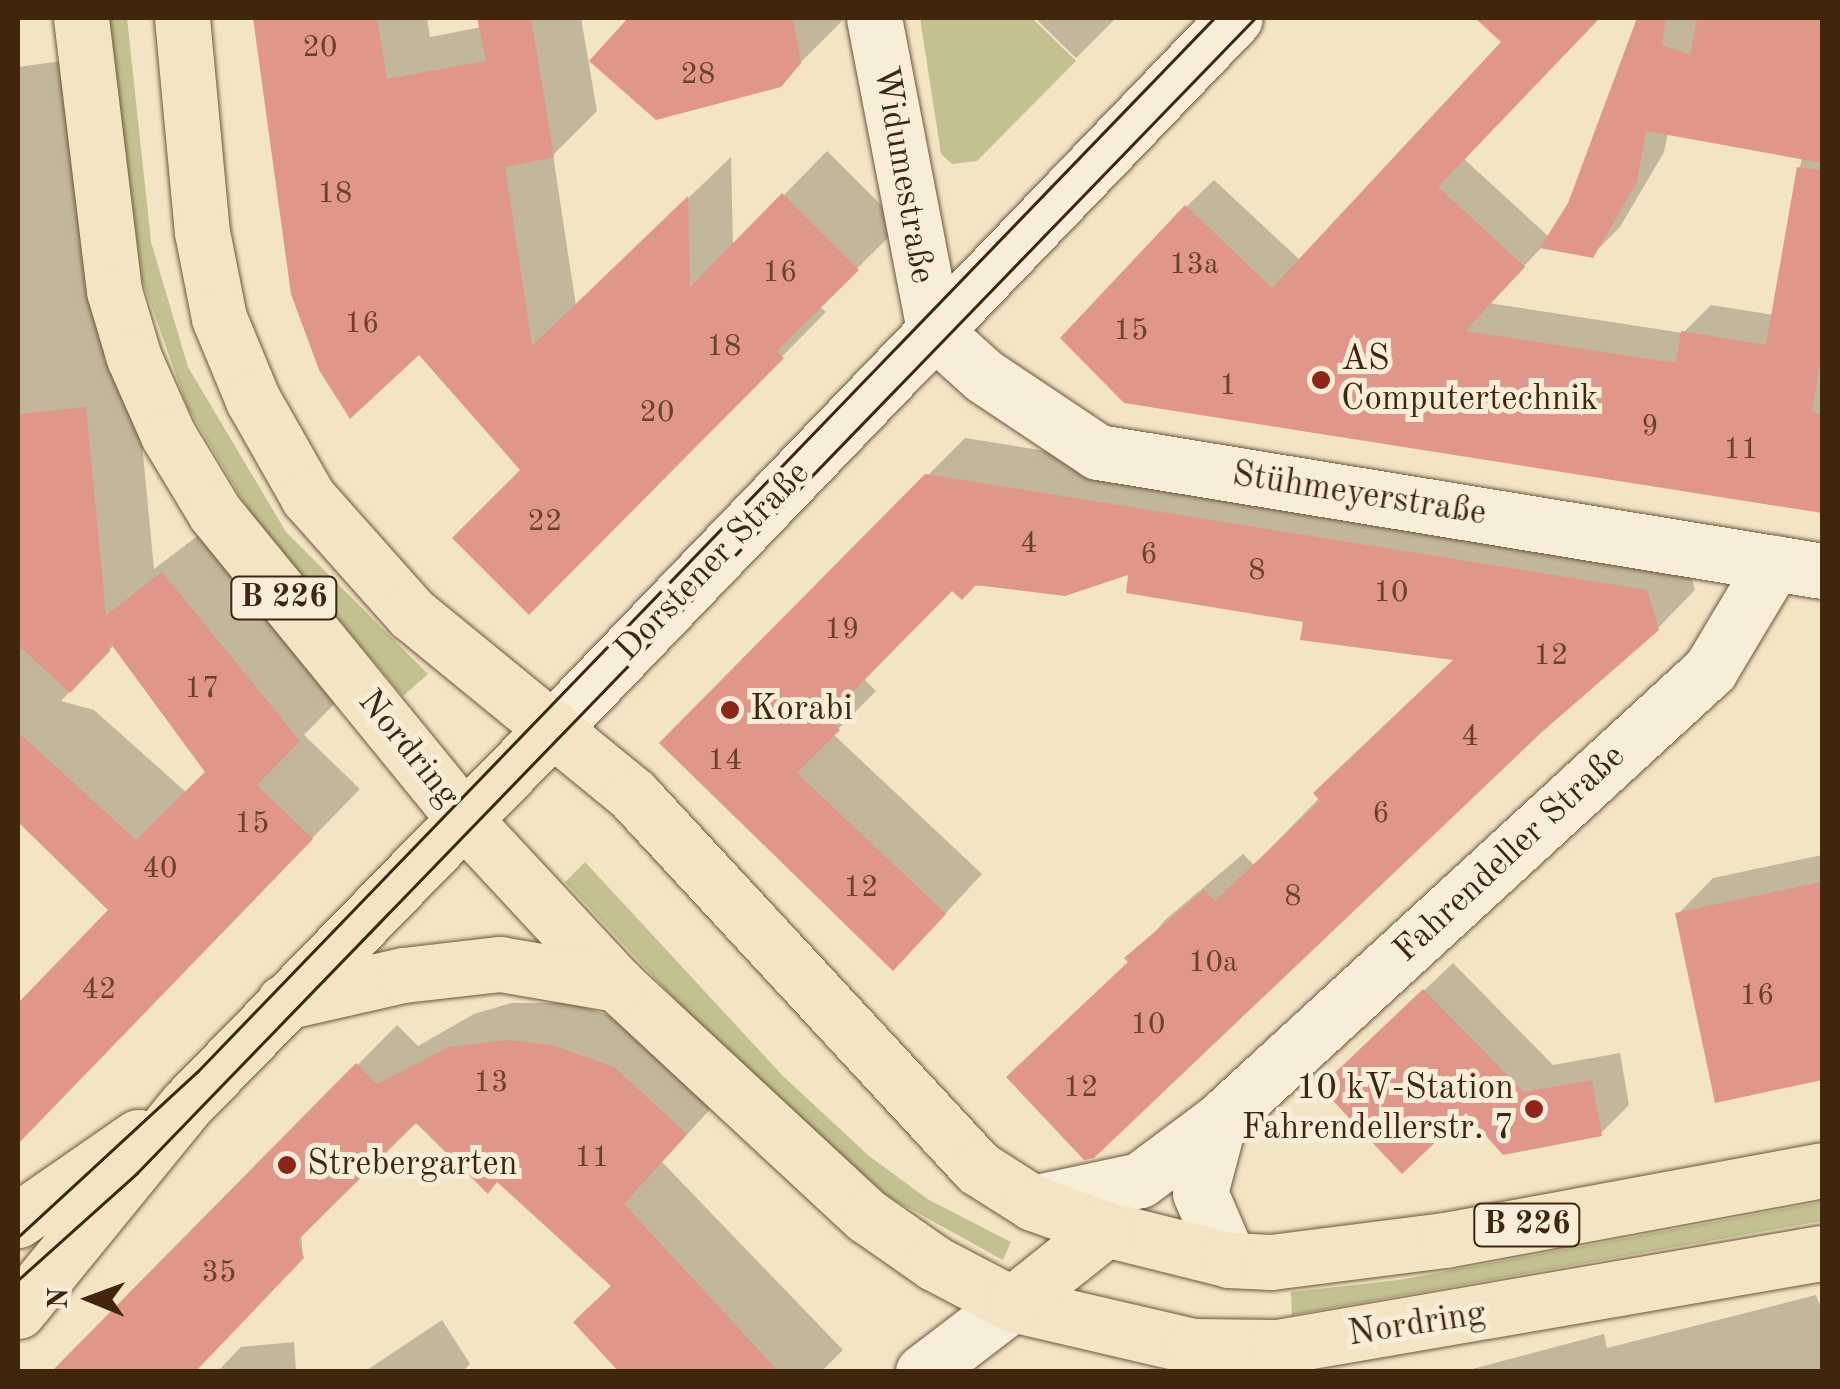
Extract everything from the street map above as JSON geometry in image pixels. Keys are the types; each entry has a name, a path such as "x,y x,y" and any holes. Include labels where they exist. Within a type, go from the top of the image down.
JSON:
{"main road":[{"name":"Nordring","path":"81,18 114,291 134,358 168,435 215,513 464,818 617,984 866,1216 934,1263 1012,1304 1193,1346 1277,1347 1822,1254"},
{"name":"B 226","path":"182,18 202,232 219,318 252,400 308,497 367,570 457,655 554,728 653,816 965,1156 1032,1203 1106,1230 1229,1260 1271,1262 1445,1240 1822,1170"},
{"name":"Dorstener Straße","path":"18,1311 187,1104 554,728"},
{"name":"B 226","path":"284,1002 421,972 500,964 570,971 617,984"},
{"name":"Dorstener Straße","path":"18,1220 187,1104"},
{"path":"1012,1304 1106,1230"}],"street":[{"name":"Widumestraße","path":"874,18 934,331"},
{"name":"Dorstener Straße","path":"554,728 1236,18"},
{"name":"Stühmeyerstraße","path":"934,331 984,376 1098,452 1798,567"},
{"name":"Fahrendeller Straße","path":"1032,1203 1140,1180 1219,1121 1710,670 1798,567"},
{"path":"1219,1121 1200,1193 1229,1260"},
{"path":"923,1372 1012,1304"}],"shaded area":[{"path":"108,18 127,18 151,242 188,367 286,532 428,674 403,696 255,521 187,406 142,279"},
{"path":"920,18 1032,18 1076,61 977,161 952,164 941,154"},
{"path":"585,862 783,1076 869,1156 929,1200 1011,1242 1003,1260 887,1196 695,1021 565,882"},
{"path":"1822,1202 1822,1221 1292,1315 1291,1292 1399,1280"}],"building":[{"path":"253,18 377,18 387,79 486,61 477,18 531,18 554,157 505,167 532,346 688,196 690,287 782,193 859,270 777,351 784,358 529,615 452,538 520,470 419,355 350,419 319,370 291,294"},
{"path":"628,18 793,18 801,63 781,87 656,120 589,61"},
{"path":"1475,18 1600,18 1438,187 1525,267 1465,331 1676,363 1681,331 1766,345 1797,167 1822,170 1822,350 1812,412 1822,414 1822,513 1124,403 1060,338 1185,205 1272,288 1501,42"},
{"path":"1637,18 1666,18 1662,45 1690,55 1697,18 1822,18 1822,163 1646,131 1637,182 1593,258 1540,248 1568,203"},
{"path":"86,407 106,615 162,572 300,741 257,785 313,839 18,1144 18,1003 108,910 18,822 18,732 136,840 205,772 108,640 110,651 70,693 18,645 18,414"},
{"path":"925,474 1647,590 1659,630 1542,732 1094,1158 1084,1160 1006,1077 1128,962 1124,958 1204,890 1215,901 1320,801 1313,793 1453,660 1300,640 1303,622 1126,593 1128,575 1065,596 976,585 962,600 952,591 827,718 840,730 797,773 946,914 893,971 659,743"},
{"path":"1822,882 1822,1080 1715,1103 1675,913"},
{"path":"1423,989 1524,1092 1592,1080 1602,1136 1503,1155 1466,1113 1402,1174 1320,1087"},
{"path":"508,1040 552,1045 614,1067 687,1134 624,1204 779,1372 619,1372 573,1322 611,1286 497,1182 488,1194 416,1123 298,1240 304,1258 195,1372 51,1372 356,1063 377,1084 449,1047"}],"tram line":[{"path":"18,1237 197,1072 1214,18"},
{"path":"18,1280 136,1174 1255,18"}],"place":[{"name":"AS Computertechnik","path":"1321,380"},
{"name":"Korabi","path":"730,710"},
{"name":"10 kV-Station Fahrendellerstr. 7","path":"1534,1109"},
{"name":"Strebergarten","path":"287,1165"}]}
